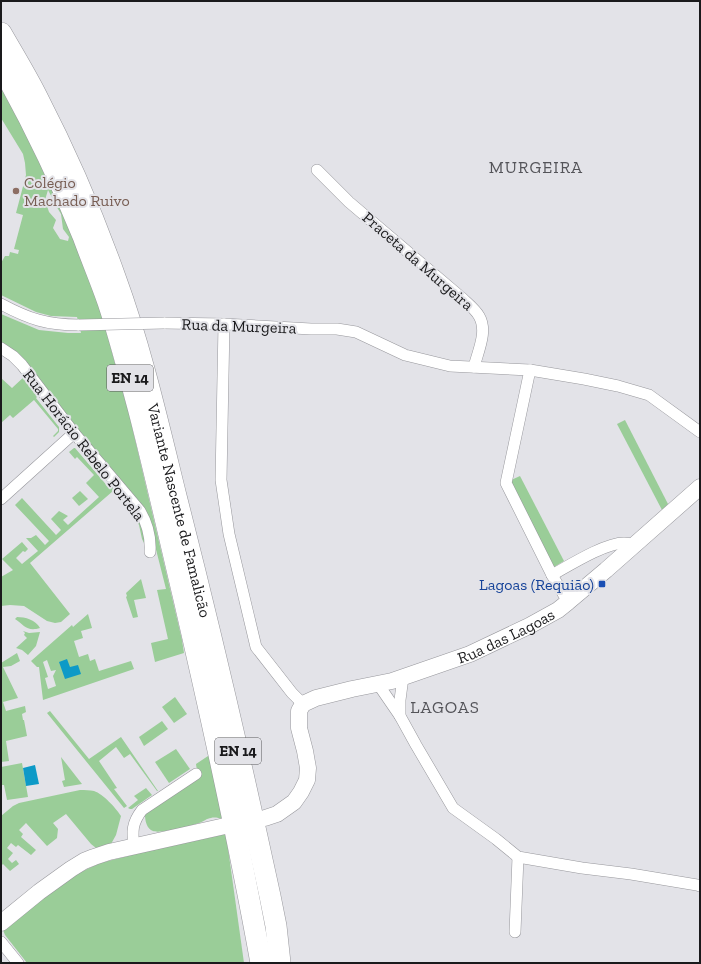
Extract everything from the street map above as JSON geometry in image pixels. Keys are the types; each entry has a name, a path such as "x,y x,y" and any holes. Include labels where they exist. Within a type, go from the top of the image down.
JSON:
{"highway":[{"name":"Variante Nascente de Famalicão","path":"1,33 36,96 72,170 115,276 135,338 197,578 251,806 276,926 280,963"},
{"name":"Variante Nascente de Famalicão","path":"1,66 19,97 49,157 74,214 98,274 124,354 149,450 209,708 236,831 261,963"},
{"path":"276,926 290,963"},
{"path":"256,963 257,940"}],"main road":[{"name":"Rua das Lagoas","path":"301,707 316,698 378,684 451,661 529,626 558,610 568,602 700,487"},
{"path":"265,818 277,814 294,802 307,780 308,768 299,728 301,707"},
{"path":"1,923 39,892 84,861 109,852 224,826"}],"street":[{"name":"Praceta da Murgeira","path":"317,170 350,202 462,298 478,314 483,323 482,336 474,367"},
{"name":"Rua da Murgeira","path":"1,304 17,312 52,324 224,324 337,329 356,332 405,355 450,366 530,370 618,386 648,395 700,432"},
{"path":"224,324 221,480 229,534 256,647 301,707"},
{"name":"Rua Horácio Rebelo Portela","path":"1,348 13,356 22,365 74,433 140,511 147,526 151,547 150,552"},
{"path":"530,370 506,483 552,574 568,602"},
{"path":"1,499 74,433"},
{"path":"552,574 613,545 625,543 634,545"},
{"path":"400,716 400,700 403,677"},
{"path":"378,684 400,716 453,808 496,839 518,858 631,874 700,886"},
{"path":"134,847 134,824 142,810 196,774"},
{"path":"515,932 518,858"},
{"path":"1,942 18,963"}],"green space":[{"path":"1,87 22,125 62,210 101,312 130,418 184,653 155,662 151,643 168,639 157,590 166,589 148,518 1,343 1,314 39,330 81,333 77,317 51,316 36,312 1,295 1,263 5,256 9,256 10,252 18,254 19,250 14,249 23,215 16,213 26,175 23,154 1,118","holes":["48,190 61,214 63,229 69,237 68,241 60,239 53,228 56,220 49,212 45,200"]},
{"path":"26,375 40,394 36,398 59,427 59,432 54,437 53,436 58,429 34,400 13,418 10,415 1,423 1,378 12,388"},
{"path":"625,420 668,504 662,510 617,424"},
{"path":"74,448 109,488 114,484 141,520 146,547 142,539 139,525 133,514 113,491 30,563 70,614 61,622 55,623 47,621 24,606 1,606 1,577 13,570 2,559 22,542 28,549 25,552 23,551 16,558 22,564 38,551 26,538 31,538 36,535 45,545 49,541 15,505 22,498 56,535 61,530 51,519 59,511 68,516 63,520 68,525 99,497 86,483 94,475 77,457 75,459 69,452"},
{"path":"520,476 564,561 554,567 509,481"},
{"path":"80,491 88,499 79,506 72,498"},
{"path":"141,579 146,598 134,600 138,617 133,618 126,593"},
{"path":"88,614 92,628 81,631 83,638 74,641 79,657 88,654 90,661 95,659 99,671 131,661 134,669 43,700 39,667 31,661 72,625 73,627","holes":["47,660 51,671 56,670 53,676 56,686 48,689 45,678 48,677 43,662"]},
{"path":"17,617 30,620 36,623 40,628 32,629 26,627 15,619"},
{"path":"23,631 29,633 40,632 36,646 28,655 22,650 16,648 27,638"},
{"path":"17,653 20,661 11,666 3,667 18,698 3,702 6,711 25,706 26,712 22,714 27,736 6,741 9,761 1,762 1,663"},
{"path":"175,697 187,714 174,723 162,707"},
{"path":"50,711 89,759 121,737 158,791 130,754 124,758 116,747 99,761 117,788 114,789 127,806 124,808 47,713"},
{"path":"162,721 168,729 144,746 139,737"},
{"path":"176,749 190,769 169,783 155,762"},
{"path":"211,754 223,819 210,818 183,828 169,831 157,832 151,830 145,820 145,815 198,778 196,764"},
{"path":"61,757 82,784 64,787 62,781 65,780"},
{"path":"22,763 28,797 7,800 4,785 2,785 1,767"},
{"path":"146,788 152,795 132,809 128,808 138,800 134,796"},
{"path":"80,790 91,790 98,793 116,809 121,816 116,835 111,844 96,848 66,814 53,823 58,829 57,838 47,846 26,823 19,830 23,834 21,837 36,850 31,855 18,845 16,847 11,843 7,848 13,853 8,859 12,863 16,860 19,864 10,871 3,864 1,866 1,816 19,803"},
{"path":"226,834 244,963 27,963 5,935 3,930 59,885 100,863"}],"water":[{"path":"67,659 70,667 78,665 81,674 65,679 59,662"},
{"path":"35,765 39,784 26,786 23,768"}],"place":[{"name":"Colégio Machado Ruivo","path":"16,191"},
{"name":"Lagoas (Requião)","path":"602,584"}],"district":[{"name":"MURGEIRA","path":"536,167"},
{"name":"LAGOAS","path":"445,707"}]}
